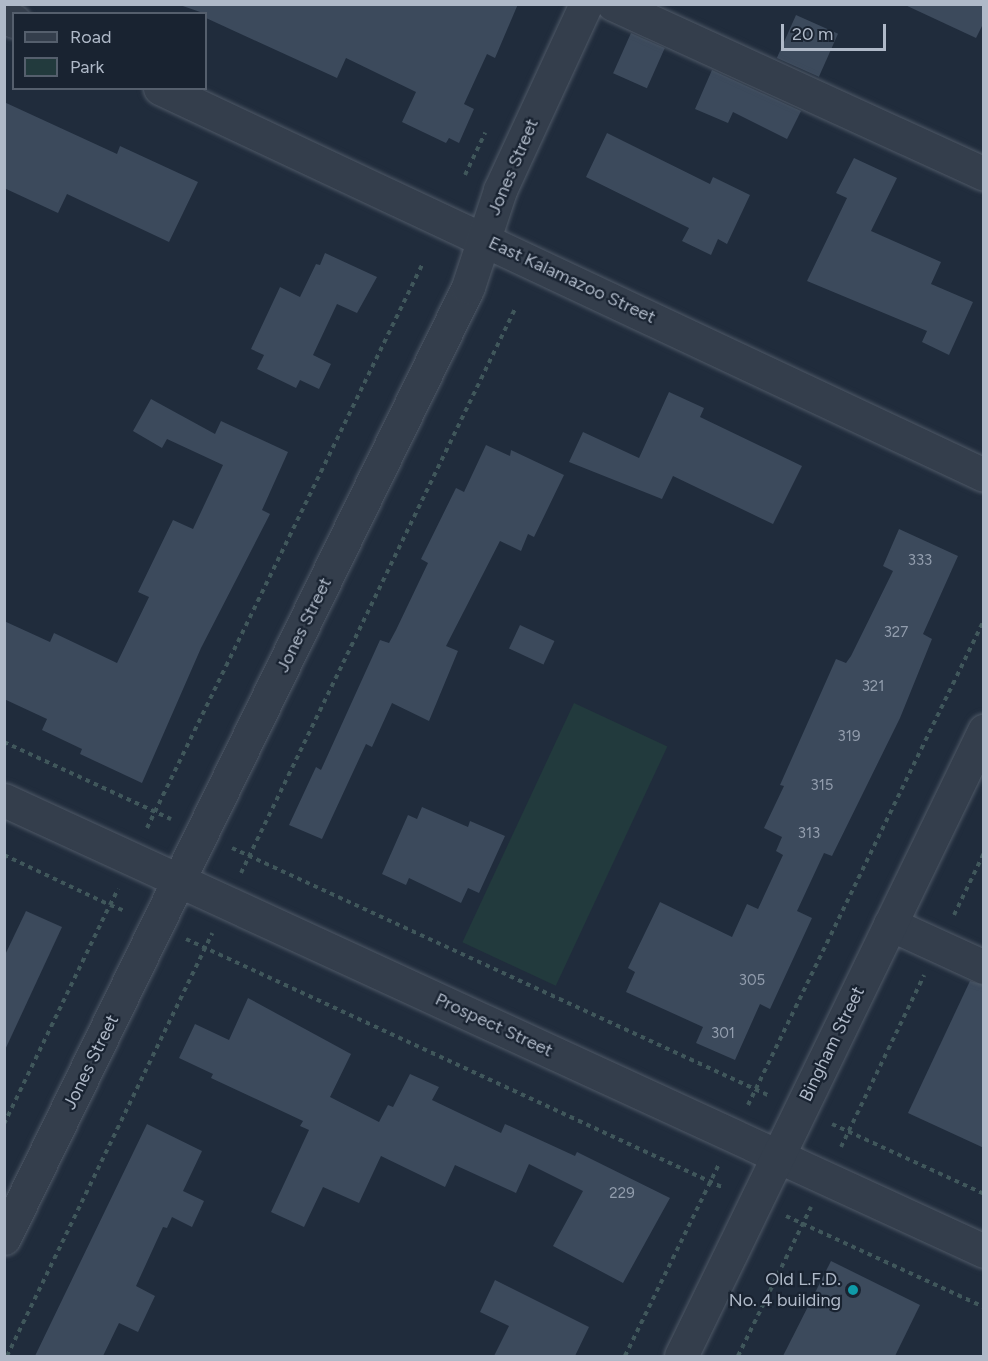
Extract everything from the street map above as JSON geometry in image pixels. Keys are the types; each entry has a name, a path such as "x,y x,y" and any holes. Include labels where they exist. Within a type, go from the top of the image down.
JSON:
{"street":[{"name":"Jones Street","path":"4,1238 159,926 468,287 500,190 586,4"},
{"path":"613,4 984,174"},
{"name":"East Kalamazoo Street","path":"164,90 984,475"},
{"name":"Bingham Street","path":"681,1356 984,731"},
{"name":"Prospect Street","path":"4,800 984,1251"},
{"path":"890,924 984,967"}],"path":[{"path":"4,1124 422,265"},
{"path":"7,1356 515,309"},
{"path":"626,1356 984,620"},
{"path":"4,742 984,1194"},
{"path":"738,1356 984,853"},
{"path":"4,855 984,1307"}],"green space":[{"path":"574,703 667,747 556,986 462,942"}],"building":[{"path":"177,4 518,4 495,58 487,54 464,104 474,109 459,143 449,138 446,143 402,122 416,92 346,58 337,78 207,18 207,12"},
{"path":"903,4 984,4 984,22 976,38"},
{"path":"796,15 838,34 819,77 777,58"},
{"path":"631,33 665,48 647,88 613,73"},
{"path":"712,70 801,111 787,139 733,112 728,123 695,109"},
{"path":"4,102 117,154 120,146 198,182 169,242 67,194 58,213 4,188"},
{"path":"607,133 710,184 713,177 750,195 727,244 718,239 711,255 682,241 689,228 586,177"},
{"path":"854,158 897,178 871,231 941,262 931,284 973,302 949,355 922,342 927,331 807,281 847,198 836,193"},
{"path":"325,253 377,277 357,313 337,304 313,355 331,364 319,389 300,380 296,388 257,369 264,355 251,349 280,287 300,297 316,264 320,265"},
{"path":"669,392 704,408 700,417 802,466 773,524 673,476 662,499 569,462 583,432 639,458"},
{"path":"151,399 215,434 221,421 288,452 262,510 270,514 201,648 142,783 80,754 82,749 42,730 47,719 4,699 4,621 50,642 54,633 117,663 149,597 138,592 173,520 193,529 223,465 167,439 162,448 133,431"},
{"path":"486,445 510,456 511,450 564,475 534,537 528,534 521,551 500,541 446,646 458,651 429,721 392,703 372,747 366,744 322,839 289,825 316,767 321,770 380,640 389,643 396,630 428,563 421,559 456,488 464,492"},
{"path":"899,529 958,556 923,634 932,639 900,718 832,856 824,853 797,911 812,918 770,1009 760,1004 735,1060 696,1043 703,1027 626,992 635,972 628,968 660,902 732,937 747,904 758,909 783,855 776,851 782,837 764,828 784,786 780,785 836,659 846,663 851,656 893,571 883,566"},
{"path":"520,625 554,641 543,665 509,649"},
{"path":"422,807 468,827 470,821 505,836 479,893 468,888 461,903 409,878 406,885 382,874 408,815 417,819"},
{"path":"26,911 62,927 4,1052 4,957"},
{"path":"970,981 984,985 984,1148 908,1113"},
{"path":"248,998 351,1054 330,1097 379,1122 388,1105 393,1107 410,1074 439,1087 432,1100 501,1133 505,1124 575,1156 577,1152 670,1198 623,1283 553,1246 583,1191 529,1164 516,1193 455,1165 445,1187 381,1156 359,1203 323,1187 304,1227 271,1212 309,1130 300,1126 303,1121 211,1078 213,1074 179,1058 195,1024 229,1040"},
{"path":"147,1124 202,1151 183,1191 204,1201 192,1227 172,1217 167,1228 163,1227 136,1286 155,1296 138,1332 119,1323 103,1356 35,1356"},
{"name":"Old L.F.D. No. 4 building","path":"831,1261 920,1305 895,1356 783,1356"},
{"path":"495,1280 589,1327 575,1356 494,1356 509,1326 480,1312"}],"place":[{"name":"Old L.F.D. No. 4 building","path":"853,1290"}]}
